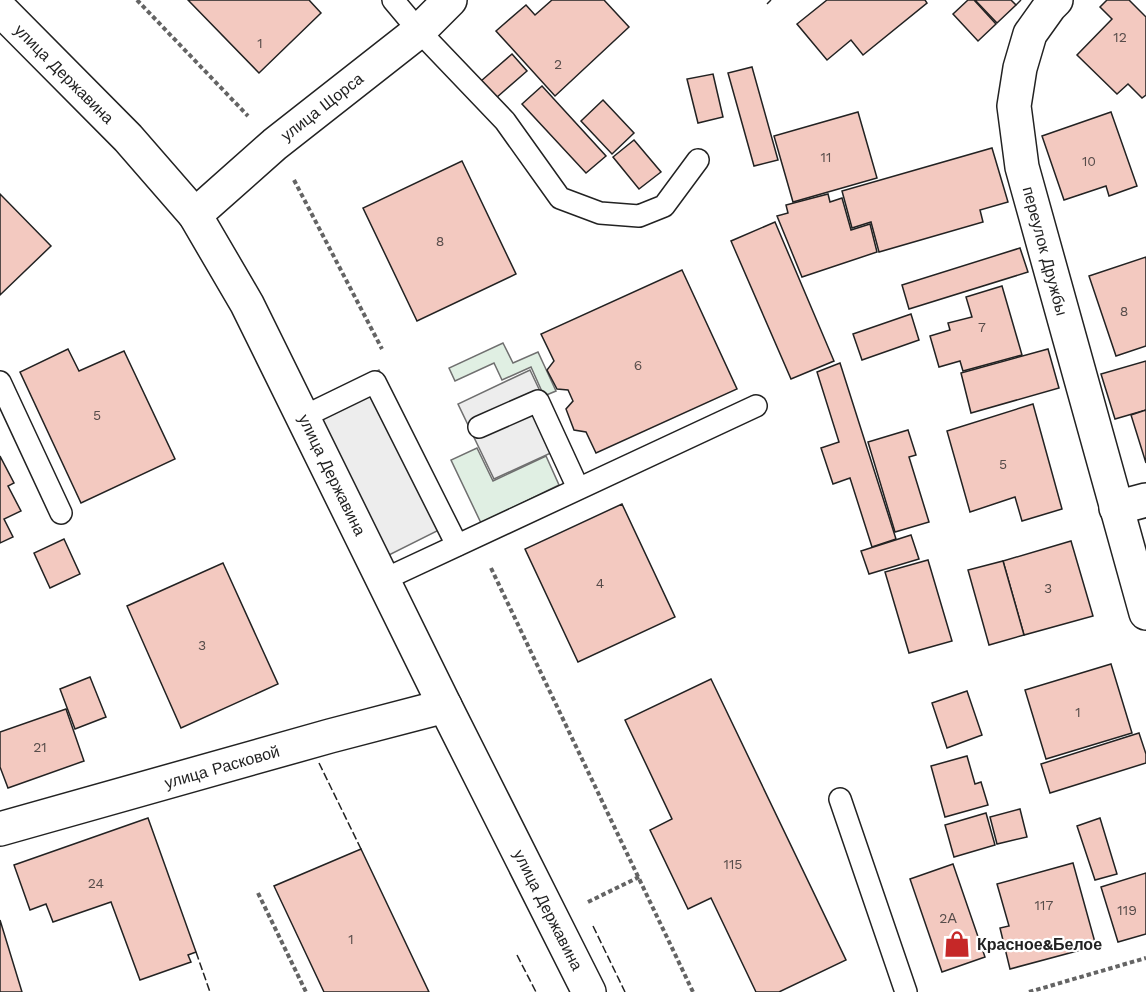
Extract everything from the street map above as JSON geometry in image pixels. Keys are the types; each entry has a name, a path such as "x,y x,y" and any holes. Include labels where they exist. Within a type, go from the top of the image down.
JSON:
{"street":[{"name":"улица Щорса","path":"195,215 275,144 419,31 450,0"},
{"name":"переулок Дружбы","path":"1056,0 1030,34 1020,68 1014,106 1022,167 1131,504 1146,613"},
{"name":"улица Державина","path":"0,9 128,138 195,215 247,304 589,992"},
{"name":"улица Расковой","path":"0,829 330,736 446,706"}],"lane":[{"path":"393,0 419,31 505,121 560,198 600,213 639,216 664,206 698,160"},
{"path":"0,382 61,513"},
{"path":"303,417 375,382 457,544"},
{"path":"479,428 538,401 578,488"},
{"path":"383,580 756,406"},
{"path":"840,799 906,992"}],"path":[{"path":"580,905 639,877"},
{"path":"258,893 306,992"},
{"path":"1029,992 1146,958"}],"green space":[{"path":"503,343 513,363 538,352 556,391 544,396 531,367 502,380 494,363 455,381 449,368"},
{"path":"477,448 493,481 546,456 559,485 481,523 451,460"}],"shaded area":[{"path":"379,370 455,522 383,558 307,406"},
{"path":"530,370 566,446 494,479 458,404"}],"building":[{"path":"188,0 309,0 321,13 259,73"},
{"path":"552,0 604,0 629,27 555,96 496,31 526,5 535,15"},
{"path":"827,0 925,0 927,3 863,55 851,40 827,60 797,24"},
{"path":"968,0 974,0 996,24 978,41 953,14"},
{"path":"975,0 1011,0 1016,5 997,23"},
{"path":"1107,0 1129,0 1146,17 1146,95 1142,98 1128,84 1117,94 1077,55 1112,19 1100,7"},
{"path":"512,54 527,71 496,98 481,81"},
{"path":"752,67 778,160 754,166 728,73"},
{"path":"713,74 723,117 698,123 687,79"},
{"path":"542,86 606,156 586,173 522,104"},
{"path":"603,100 634,133 612,154 581,121"},
{"path":"858,112 877,178 793,202 774,136"},
{"path":"1111,112 1137,186 1109,196 1106,186 1064,200 1042,136"},
{"path":"634,140 661,172 639,189 613,157"},
{"path":"992,148 1008,202 980,210 983,222 879,252 871,222 852,228 842,191"},
{"path":"462,161 516,274 417,321 363,208"},
{"path":"0,194 51,246 0,295"},
{"path":"828,194 830,202 842,198 851,230 870,224 877,252 802,277 777,216 788,213 786,205"},
{"path":"775,222 834,361 791,379 731,241"},
{"path":"1020,248 1028,272 909,309 902,285"},
{"path":"1146,257 1146,346 1116,356 1089,276"},
{"path":"682,270 737,389 596,453 586,432 574,430 566,409 573,401 568,390 557,389 547,370 554,361 541,334"},
{"path":"1002,286 1022,355 963,371 960,361 939,367 930,336 950,330 948,323 972,317 966,297"},
{"path":"911,314 919,340 862,360 853,334"},
{"path":"68,349 79,371 124,351 175,459 81,503 20,372"},
{"path":"1048,349 1059,388 971,413 961,373"},
{"path":"1146,361 1146,410 1115,419 1101,374"},
{"path":"840,363 896,539 872,547 850,478 833,484 821,448 839,442 817,372"},
{"path":"1033,404 1062,509 1022,521 1015,497 970,512 947,431"},
{"path":"1146,410 1146,463 1131,415"},
{"path":"908,430 916,455 909,457 929,522 895,532 868,442"},
{"path":"0,456 14,483 8,486 21,511 4,519 13,537 0,543"},
{"path":"622,504 675,617 578,662 525,549"},
{"path":"911,535 919,559 869,574 861,551"},
{"path":"64,539 80,574 50,588 34,553"},
{"path":"1071,541 1093,616 1024,635 1003,561"},
{"path":"928,560 952,641 909,653 885,572"},
{"path":"1003,561 1024,635 989,645 968,570"},
{"path":"223,563 278,684 181,728 127,606"},
{"path":"1111,664 1132,733 1046,759 1025,690"},
{"path":"90,677 106,717 75,729 60,689"},
{"path":"711,679 846,960 779,992 756,992 711,898 688,909 650,830 672,819 625,720"},
{"path":"967,691 982,735 947,748 932,703"},
{"path":"66,709 84,761 8,788 0,767 0,732"},
{"path":"1139,733 1146,754 1146,763 1050,793 1041,764"},
{"path":"967,756 975,784 981,782 988,805 945,817 931,766"},
{"path":"1020,809 1027,837 997,844 990,817"},
{"path":"986,813 995,845 954,857 945,825"},
{"path":"148,818 196,952 188,955 191,962 140,980 111,902 53,922 46,904 30,910 14,865"},
{"path":"1100,818 1117,874 1095,880 1077,826"},
{"path":"361,849 429,992 324,992 274,886"},
{"path":"1073,863 1096,946 1010,969 1000,928 1009,926 997,884"},
{"path":"953,864 985,957 942,972 910,879"},
{"path":"1146,873 1146,934 1118,942 1101,887"},
{"path":"0,920 22,992 0,992"}],"fence":[{"path":"767,4 771,0"},
{"path":"1016,5 1021,0"},
{"path":"319,763 361,849"},
{"path":"593,926 625,992"},
{"path":"196,952 210,992"},
{"path":"517,955 536,992"}],"place":[{"name":"Красное&Белое","path":"957,944"}]}
